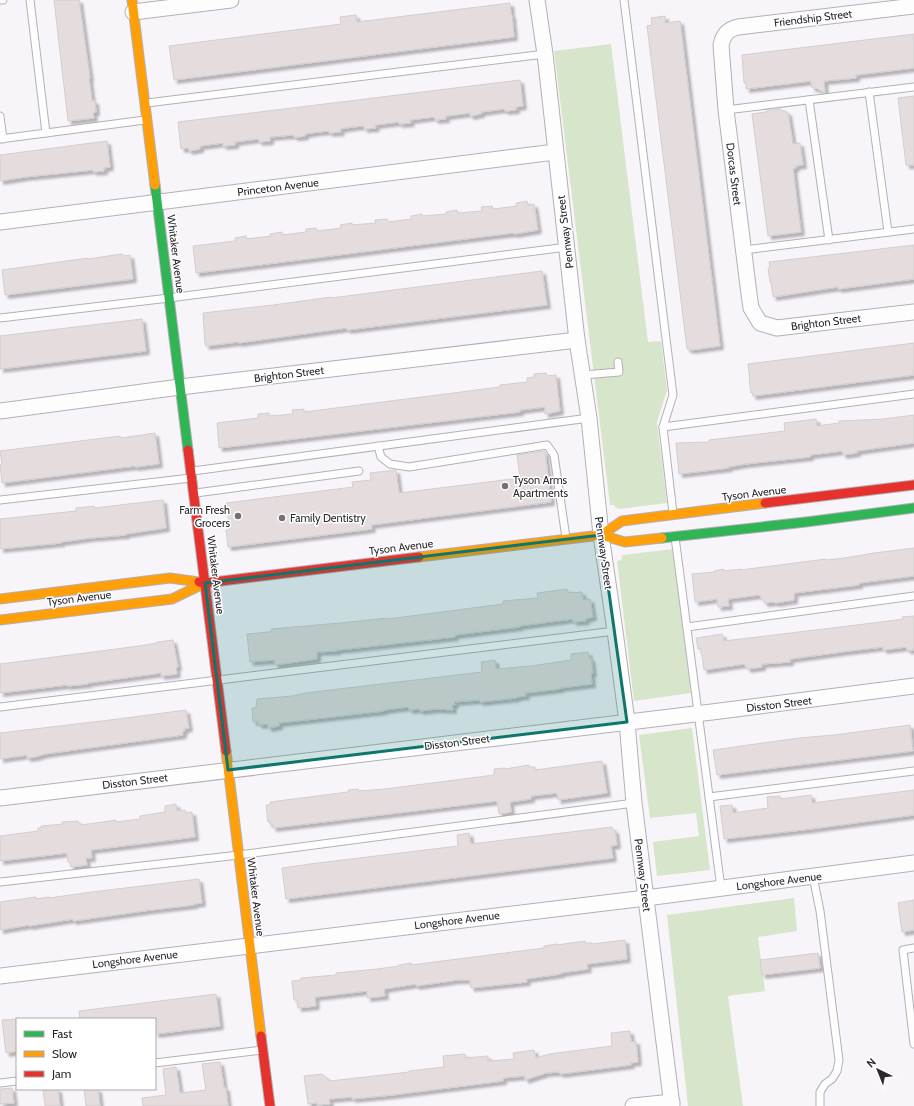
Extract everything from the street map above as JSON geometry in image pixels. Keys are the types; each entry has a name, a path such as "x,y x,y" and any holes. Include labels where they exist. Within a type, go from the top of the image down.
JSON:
{"street":[{"path":"133,6 231,0"},
{"name":"Pennway Street","path":"537,0 545,54 555,152 601,535 627,722 634,803 672,1104"},
{"name":"Whitaker Avenue","path":"133,6 270,1106"},
{"name":"Friendship Street","path":"721,45 724,35 728,31 738,27 914,6"},
{"name":"Dorcas Street","path":"721,45 726,110 751,303"},
{"name":"Princeton Avenue","path":"0,222 555,152"},
{"name":"Brighton Street","path":"751,303 751,308 760,323 777,328 914,312"},
{"name":"Brighton Street","path":"0,411 180,387 577,340"},
{"name":"Tyson Avenue","path":"0,599 170,578 205,583 601,535 625,542 675,537 805,510 914,485"},
{"name":"Tyson Avenue","path":"601,535 622,521 673,516 805,510 914,508"},
{"name":"Tyson Avenue","path":"0,620 172,599 205,583"},
{"name":"Disston Street","path":"0,798 914,686"},
{"name":"Longshore Avenue","path":"0,976 646,898 914,863"},
{"path":"633,1106 672,1104"}],"lane":[{"path":"30,0 46,133"},
{"path":"624,0 673,395 663,427 673,516"},
{"path":"145,103 545,54"},
{"path":"726,110 914,87"},
{"path":"868,92 888,232"},
{"path":"809,100 829,240"},
{"path":"0,116 1,139 147,120"},
{"path":"744,250 914,229"},
{"path":"0,318 567,247"},
{"path":"582,375 619,372 618,362"},
{"path":"663,427 914,394"},
{"path":"0,500 191,474 378,446 588,418"},
{"path":"378,446 380,457 390,464 409,467 547,445 554,455 566,539"},
{"path":"194,493 359,471"},
{"path":"675,537 722,888"},
{"path":"686,627 914,596"},
{"path":"0,707 615,631"},
{"path":"709,797 914,771"},
{"path":"0,882 239,855 634,803"},
{"path":"813,876 820,911 839,1060 837,1071 820,1092 820,1106"},
{"path":"914,948 903,950 914,1044"},
{"path":"156,1063 263,1049"},
{"path":"0,1083 16,1081"}],"highlighted area":[{"path":"601,535 627,722 228,770 205,583"}],"green space":[{"path":"611,44 648,342 661,341 667,390 657,422 667,503 619,509 614,505 610,505 554,51"},
{"path":"673,549 691,693 634,701 617,561 621,560 622,555"},
{"path":"692,728 710,870 657,876 653,842 699,836 696,813 650,818 639,735"},
{"path":"794,898 797,931 758,937 765,991 728,996 743,1106 688,1106 667,915"}],"building":[{"path":"54,0 79,0 92,101 95,101 96,112 93,113 94,118 68,121"},
{"path":"510,3 514,37 174,80 169,46 341,24 340,17 356,15 357,22"},
{"path":"665,16 665,23 680,21 720,346 691,350 687,349 647,26 652,25 651,18"},
{"path":"914,34 914,68 856,75 856,78 824,81 825,93 816,88 812,88 811,81 746,89 746,83 744,83 742,55"},
{"path":"520,80 523,106 516,107 516,110 505,111 504,109 481,112 481,114 470,116 470,113 446,116 446,119 435,120 434,117 410,120 411,123 399,124 399,122 375,125 376,128 364,129 364,126 352,127 340,129 341,132 318,132 305,134 305,136 299,137 294,137 293,135 270,137 270,141 259,142 258,139 235,142 235,145 223,146 223,143 200,146 200,149 189,151 188,148 181,149 178,122"},
{"path":"914,96 914,165 906,165 898,98"},
{"path":"781,109 782,111 786,111 788,113 793,144 800,143 803,165 795,166 796,168 793,169 801,232 768,236 752,114"},
{"path":"107,141 110,167 104,168 104,171 93,172 93,170 0,181 0,155"},
{"path":"527,201 528,205 534,204 538,230 196,273 193,246 235,241 235,238 246,236 246,239 271,236 270,234 282,232 282,235 306,232 306,229 316,228 317,231 341,228 340,225 352,223 352,225 376,223 375,220 387,219 388,222 411,219 411,216 422,214 422,216 446,214 446,212 457,210 458,213 482,211 481,207 492,206 493,209 517,206 516,203"},
{"path":"914,245 914,279 838,289 838,287 773,297 768,268 770,268 769,262"},
{"path":"122,254 123,256 130,255 133,279 5,295 2,270"},
{"path":"542,271 547,305 347,330 347,328 238,343 206,346 205,344 203,313"},
{"path":"142,319 146,351 0,369 0,336"},
{"path":"914,343 914,375 753,396 752,392 751,393 748,364"},
{"path":"546,373 547,376 556,375 560,411 545,414 545,407 520,410 520,412 219,448 217,423 258,418 258,414 269,413 269,416 293,414 292,410 304,409 304,412 500,387 500,385 527,382 527,378 534,377 534,374"},
{"path":"914,415 914,443 857,451 857,453 843,455 842,451 810,455 810,457 745,464 728,467 729,468 679,474 676,443 709,442 709,440 785,431 784,423 816,419 817,426 839,423 839,421 883,419"},
{"path":"155,433 159,464 2,483 0,451"},
{"path":"545,451 551,502 371,525 372,529 228,547 226,530 230,530 226,503 353,487 352,482 371,480 370,473 396,470 399,493 520,478 517,455"},
{"path":"163,500 166,528 126,535 0,549 0,519 76,511 76,508 94,506 94,508"},
{"path":"914,548 914,576 794,593 794,600 775,603 765,603 759,595 728,599 729,606 718,607 717,599 695,602 692,574 714,572 724,569 724,571 741,570 845,558"},
{"path":"567,589 568,593 582,592 583,600 590,599 593,617 585,619 586,621 573,622 573,619 455,635 455,637 317,652 317,659 275,665 274,660 250,662 247,634 269,632 272,631 271,629 388,619 503,604 503,601 538,598 537,593"},
{"path":"914,616 914,650 907,650 906,647 883,650 883,647 790,659 790,662 762,664 762,667 748,669 744,664 704,670 701,648 698,649 696,638 722,634 724,641 873,623"},
{"path":"173,640 178,667 176,667 177,674 161,676 161,673 88,684 0,693 0,664 139,646"},
{"path":"588,652 589,658 591,658 593,673 591,674 592,684 525,693 526,696 517,698 480,702 479,700 454,702 455,705 452,705 453,710 436,709 420,711 419,709 409,710 409,707 279,723 279,726 268,728 268,724 260,725 258,724 258,721 253,722 252,708 256,708 257,699 482,672 481,662 495,660 496,669 531,666 571,660 571,654"},
{"path":"186,710 189,728 184,729 184,732 182,732 183,735 45,754 35,757 27,758 27,755 0,759 0,733"},
{"path":"910,725 913,751 717,775 713,750"},
{"path":"602,761 607,793 558,800 557,793 531,796 531,799 510,802 511,812 499,814 497,801 273,828 272,824 268,822 266,805 270,805 270,802 348,792 348,790 358,789 359,791 385,789 494,775 494,769 505,769 529,765 529,767 535,767 535,770"},
{"path":"914,790 914,815 724,839 720,806 732,805 733,813 768,808 767,797 780,796 781,799 811,795 812,803"},
{"path":"176,804 177,811 185,810 186,813 192,812 195,837 91,850 92,858 86,858 87,865 71,867 70,862 68,862 67,853 0,861 0,836 38,831 38,828 41,828 41,826 63,824 62,822 78,821 81,825 116,820 116,822 140,819 140,816 165,812 165,806"},
{"path":"612,827 612,830 615,830 617,845 611,846 613,858 286,899 282,868 458,846 457,835 469,833 471,844"},
{"path":"199,879 202,903 73,921 73,919 0,930 0,902 36,897 36,899 49,898"},
{"path":"914,900 914,930 902,932 898,903"},
{"path":"625,940 627,959 587,964 588,969 526,979 527,982 471,988 470,980 458,980 416,986 416,984 384,989 385,996 367,998 367,991 316,997 316,1006 298,1008 297,1000 294,1000 292,981 301,980 301,978 336,975 336,973 377,969 411,963 411,965 544,948 544,946 557,944 585,941 585,943 592,944"},
{"path":"818,953 820,968 762,975 760,960"},
{"path":"216,994 220,1026 156,1034 156,1018 80,1018 79,1011"},
{"path":"16,1019 16,1051 6,1053 2,1020"},
{"path":"630,1031 631,1042 636,1041 638,1062 630,1063 631,1065 560,1074 559,1072 546,1073 525,1080 525,1076 503,1078 503,1081 392,1095 352,1099 352,1097 329,1099 330,1104 308,1104 304,1076 322,1074 330,1081 409,1072 444,1067 443,1056 465,1054 465,1058 488,1056 488,1061 514,1059 513,1053 534,1050 536,1058 549,1054 612,1046 611,1033"},
{"path":"220,1062 224,1088 226,1088 228,1106 143,1106 142,1098 166,1095 163,1069 176,1067 180,1093 206,1090 202,1064"},
{"path":"12,1088 14,1103 0,1104 0,1089"},
{"path":"43,1090 58,1090 60,1106 45,1106"},
{"path":"84,1090 98,1090 100,1106 86,1106"}],"traffic: fast":[{"path":"155,185 188,450"},
{"path":"662,538 914,508"}],"traffic: slow":[{"path":"132,0 155,185"},
{"path":"601,535 622,521 765,503"},
{"path":"419,557 601,535 625,542 662,538"},
{"path":"0,599 170,578 199,582"},
{"path":"0,620 172,599 205,583"},
{"path":"226,751 261,1036"}],"traffic: jam":[{"path":"188,450 226,751"},
{"path":"765,503 914,485"},
{"path":"199,582 205,583 419,557"},
{"path":"261,1036 270,1106"}],"place":[{"name":"Tyson Arms Apartments","path":"505,486"},
{"name":"Farm Fresh Grocers","path":"238,516"},
{"name":"Family Dentistry","path":"282,518"}]}
